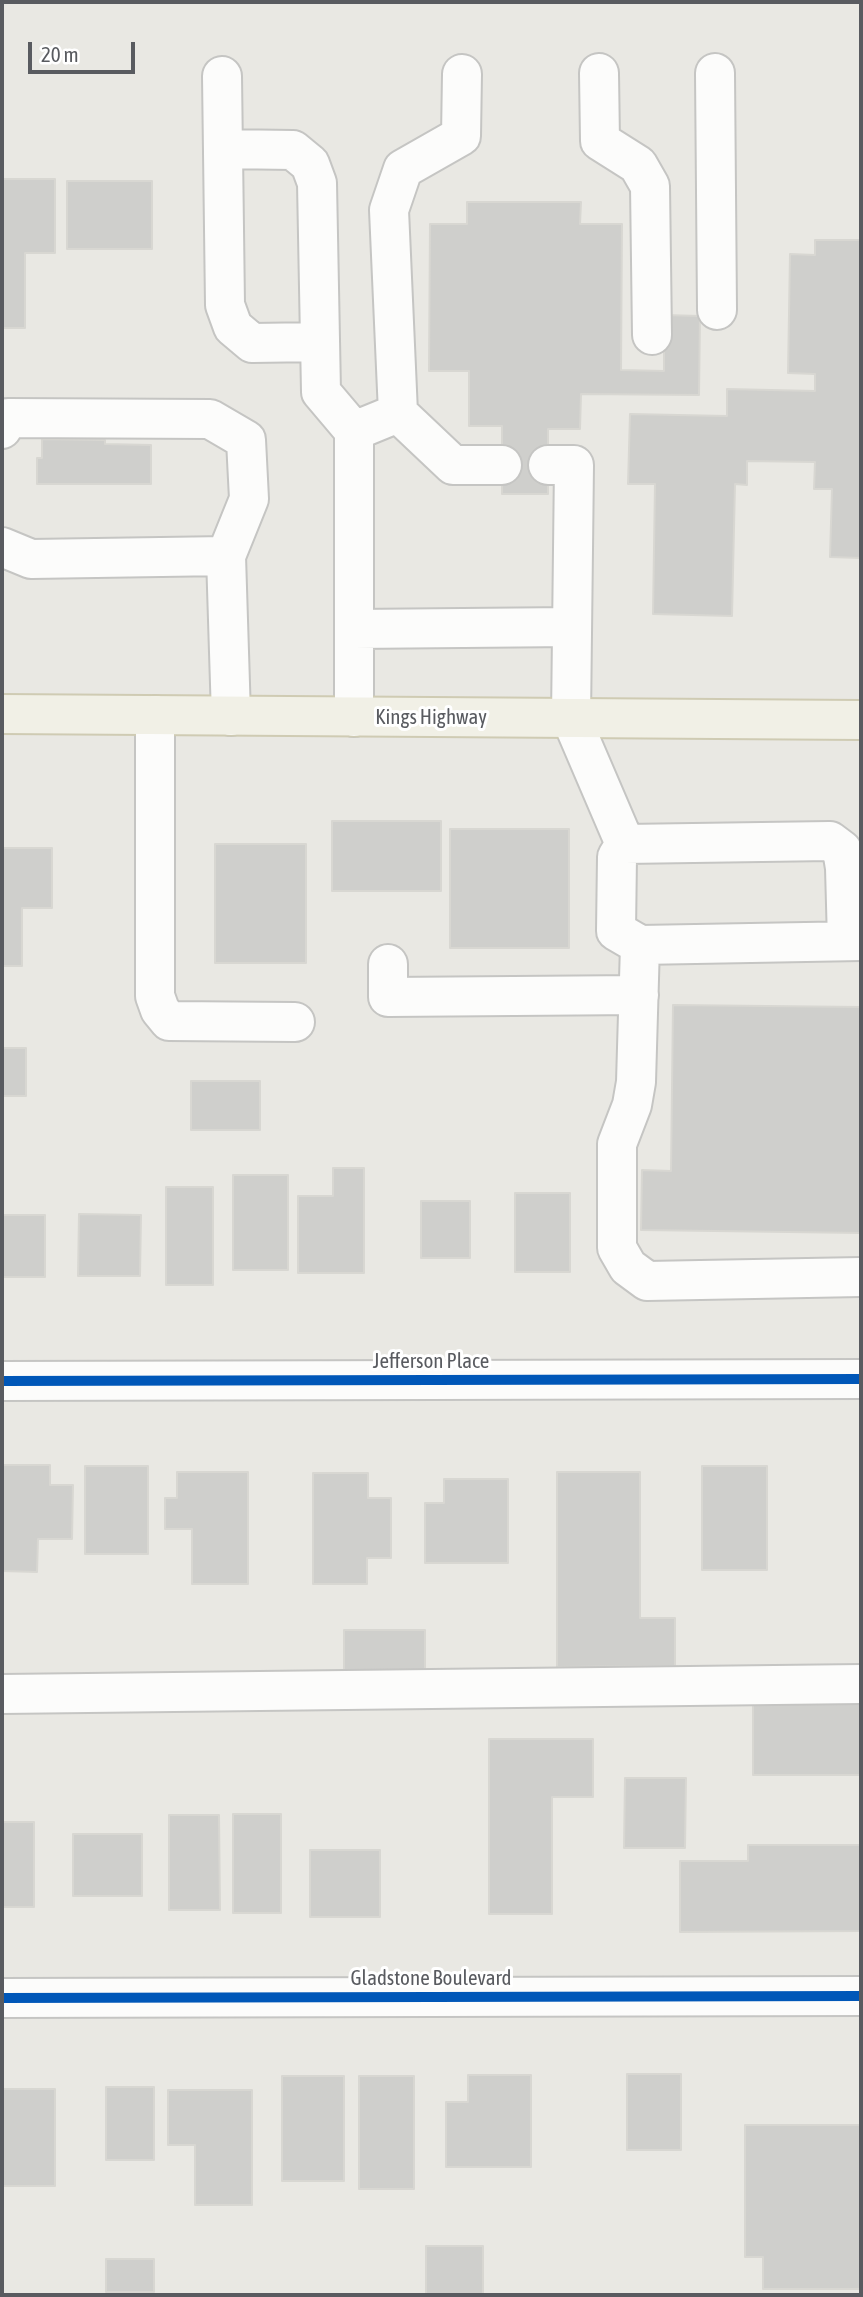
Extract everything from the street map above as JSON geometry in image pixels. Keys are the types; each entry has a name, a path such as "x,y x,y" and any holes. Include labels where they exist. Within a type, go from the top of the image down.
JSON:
{"main road":[{"name":"Kings Highway","path":"2,714 861,720"}],"street":[{"path":"599,73 600,141 638,164 650,186 652,335"},
{"path":"715,73 717,310"},
{"path":"462,74 461,135 402,169 389,209 398,413 453,465 502,465"},
{"path":"222,76 225,305 233,327 252,343 320,342"},
{"path":"223,149 293,150 310,164 317,183 321,393 354,431 354,717"},
{"path":"354,431 398,413"},
{"path":"2,429 8,418 210,419 246,440 249,499 226,556 231,716"},
{"path":"548,465 574,465 571,718 625,844"},
{"path":"2,547 31,559 226,556"},
{"path":"354,629 572,628"},
{"path":"155,715 155,996 160,1010 169,1021 295,1022"},
{"path":"830,841 842,850 854,941 640,945 616,931 617,857 625,844 830,841"},
{"path":"640,945 636,1082 632,1105 617,1144 617,1248 628,1268 647,1281 861,1277"},
{"path":"388,964 388,997 639,995"},
{"name":"Jefferson Place","path":"2,1381 861,1378"},
{"path":"2,1694 861,1684"},
{"name":"Gladstone Boulevard","path":"2,1998 861,1996"}],"building":[{"path":"2,179 55,179 55,253 25,253 25,328 2,328"},
{"path":"67,181 152,181 152,249 67,249"},
{"path":"467,202 581,202 580,224 622,224 621,370 664,371 664,315 700,316 699,395 581,394 580,429 548,429 548,494 502,494 502,426 469,426 469,371 429,371 430,224 467,224"},
{"path":"815,240 861,240 861,558 830,557 832,489 814,489 815,462 747,461 747,485 735,484 732,616 653,614 655,484 628,484 630,414 727,416 727,389 815,391 815,374 788,373 790,254 815,255"},
{"path":"42,439 105,440 105,444 151,445 151,484 37,484 37,458 42,458"},
{"path":"332,821 441,821 441,891 332,891"},
{"path":"450,829 569,829 569,948 450,948"},
{"path":"215,844 306,844 306,963 215,963"},
{"path":"2,848 52,848 52,908 22,908 22,966 2,966"},
{"path":"673,1005 861,1007 861,1233 641,1230 642,1170 671,1171"},
{"path":"2,1048 26,1048 26,1096 2,1096"},
{"path":"191,1081 260,1081 260,1130 191,1130"},
{"path":"333,1168 364,1168 364,1273 298,1273 298,1196 333,1196"},
{"path":"233,1175 288,1175 288,1270 233,1270"},
{"path":"166,1187 213,1187 213,1285 166,1285"},
{"path":"515,1193 570,1193 570,1272 515,1272"},
{"path":"421,1201 470,1201 470,1258 421,1258"},
{"path":"79,1214 141,1215 140,1276 78,1276"},
{"path":"2,1215 45,1215 45,1277 2,1277"},
{"path":"2,1465 50,1465 50,1485 73,1485 72,1539 38,1539 37,1572 2,1571"},
{"path":"85,1466 148,1466 148,1554 85,1554"},
{"path":"702,1466 767,1466 767,1570 702,1570"},
{"path":"177,1472 248,1472 248,1584 192,1584 192,1529 165,1529 165,1498 177,1498"},
{"path":"557,1472 640,1472 640,1618 675,1618 675,1666 557,1667"},
{"path":"313,1473 368,1473 368,1498 391,1498 391,1558 367,1558 367,1584 313,1584"},
{"path":"444,1479 508,1479 508,1563 425,1563 425,1503 444,1503"},
{"path":"344,1630 425,1630 425,1677 344,1677"},
{"path":"753,1700 861,1700 861,1775 753,1775"},
{"path":"489,1739 593,1739 593,1797 552,1797 552,1914 489,1914"},
{"path":"625,1778 686,1778 685,1848 624,1848"},
{"path":"233,1814 281,1814 281,1913 233,1913"},
{"path":"169,1815 219,1815 220,1910 169,1910"},
{"path":"2,1822 34,1822 34,1907 2,1907"},
{"path":"73,1834 142,1834 142,1896 73,1896"},
{"path":"748,1845 861,1845 861,1931 680,1932 680,1861 748,1861"},
{"path":"310,1850 380,1850 380,1917 310,1917"},
{"path":"627,2074 681,2074 681,2150 627,2150"},
{"path":"468,2075 531,2075 531,2167 446,2167 446,2102 468,2102"},
{"path":"282,2076 344,2076 344,2181 282,2181"},
{"path":"359,2076 414,2076 414,2189 359,2189"},
{"path":"106,2087 154,2087 154,2160 106,2160"},
{"path":"2,2089 55,2089 55,2186 2,2186"},
{"path":"168,2090 252,2090 252,2205 195,2205 195,2145 168,2145"},
{"path":"745,2125 861,2125 861,2289 763,2289 763,2257 745,2257"},
{"path":"426,2246 483,2246 483,2295 426,2295"},
{"path":"106,2259 154,2259 154,2292 106,2292"}],"cycle path":[{"path":"2,1381 861,1379"},
{"path":"2,1998 861,1996"}]}
